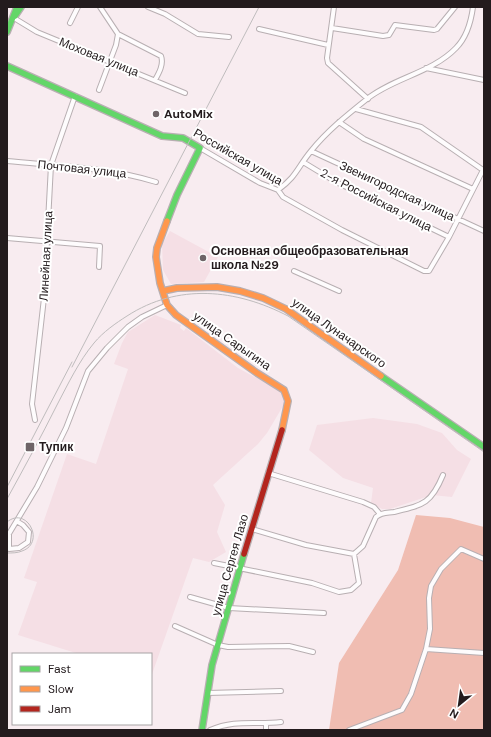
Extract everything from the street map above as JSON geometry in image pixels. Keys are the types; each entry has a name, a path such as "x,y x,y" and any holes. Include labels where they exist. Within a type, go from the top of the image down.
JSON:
{"main road":[{"path":"14,18 18,7"},
{"path":"7,32 21,7"},
{"name":"Российская улица","path":"7,66 162,136 183,138 200,148"},
{"name":"улица Сарыгина","path":"200,148 177,195 157,248 158,272 167,305 176,316 199,333 284,390 288,396 288,407"},
{"name":"улица Луначарского","path":"163,291 208,286 231,288 270,300 286,309 452,427 484,447"},
{"name":"улица Сергея Лазо","path":"202,730 206,693 218,645 288,407"}],"street":[{"path":"70,23 78,7"},
{"path":"100,7 118,34 161,56 161,68 155,80"},
{"path":"148,7 165,14 198,34 229,37"},
{"path":"334,7 332,28 328,45 328,63 368,99"},
{"path":"332,28 383,36 389,34 395,25 434,30 456,7"},
{"path":"278,190 295,176 311,151 339,122 381,89 426,68 449,54 464,39 473,7"},
{"name":"Моховая улица","path":"14,18 38,32 185,93"},
{"path":"259,29 328,45"},
{"path":"99,90 118,34"},
{"path":"426,68 484,80"},
{"name":"Линейная улица","path":"35,420 32,404 44,298 51,165 75,96"},
{"path":"356,109 420,127 483,170 449,237"},
{"path":"339,122 364,139 473,189"},
{"name":"Российская улица","path":"200,148 260,183 278,190 283,198 342,230 424,271 429,271 449,237"},
{"name":"Звенигородская улица","path":"311,151 388,185 458,220 484,231"},
{"name":"Почтовая улица","path":"7,161 92,168 128,174 156,182"},
{"name":"2-я Российская улица","path":"303,162 336,182 449,237"},
{"path":"7,238 100,246 99,267"},
{"path":"294,271 339,291"},
{"path":"18,522 23,524 29,532 28,542 20,548 9,549 8,536 18,522 37,487 66,428 88,371 107,348 128,327 142,317 167,305"},
{"path":"268,472 363,502 374,507 380,514"},
{"path":"354,554 363,546 372,526 380,514 406,509 433,497 443,475"},
{"path":"252,529 306,545 354,554"},
{"path":"349,730 402,710 411,694 426,649 430,629 429,598 431,586 441,569 461,549 484,559"},
{"path":"214,563 240,570 312,583 345,593 357,586 359,579 354,554"},
{"path":"190,597 229,608 324,613"},
{"path":"175,626 218,645 237,648 289,646 313,652"},
{"path":"426,649 484,653"},
{"path":"206,693 281,691"},
{"path":"210,730 222,725 242,722 266,724 282,722"},
{"path":"266,724 266,730"}],"shaded area":[{"path":"170,231 218,257 204,282 171,284 163,270 162,244"},
{"path":"155,315 181,325 180,328 184,331 186,328 238,368 281,391 286,401 267,433 258,444 213,485 225,505 217,532 226,552 209,562 193,558 152,674 152,653 76,653 18,635 37,582 24,578 67,454 96,464 128,369 114,364 128,332"},
{"path":"373,418 417,424 442,433 457,450 471,459 452,497 432,495 390,509 382,509 371,503 373,488 343,478 309,450 317,425"},
{"path":"416,515 450,518 484,527 484,730 329,730 339,663 398,570"}],"tram line":[{"path":"7,522 14,518 21,518 31,527 33,534 33,541 29,547 19,552 7,553"}],"railway":[{"path":"72,367 259,7"},
{"path":"7,499 83,357 101,335 127,316 146,305 166,298 187,294 228,295 248,300 288,316 484,452"},
{"path":"7,487 72,362"}],"traffic: fast":[{"path":"7,32 17,7"},
{"path":"15,16 21,7"},
{"path":"7,66 162,136 183,138 200,148 177,195 167,221"},
{"path":"381,376 484,447"},
{"path":"202,730 212,665 244,554"}],"traffic: slow":[{"path":"167,221 157,248 156,257 160,283 167,305 176,315 257,373 284,390 288,401 282,430"},
{"path":"163,291 177,288 217,287 240,291 263,298 286,309 381,376"}],"traffic: jam":[{"path":"244,554 282,430"}],"place":[{"name":"AutoMix","path":"156,114"},
{"name":"Основная общеобразовательная школа №29","path":"203,258"},
{"name":"Тупик","path":"30,447"}]}
